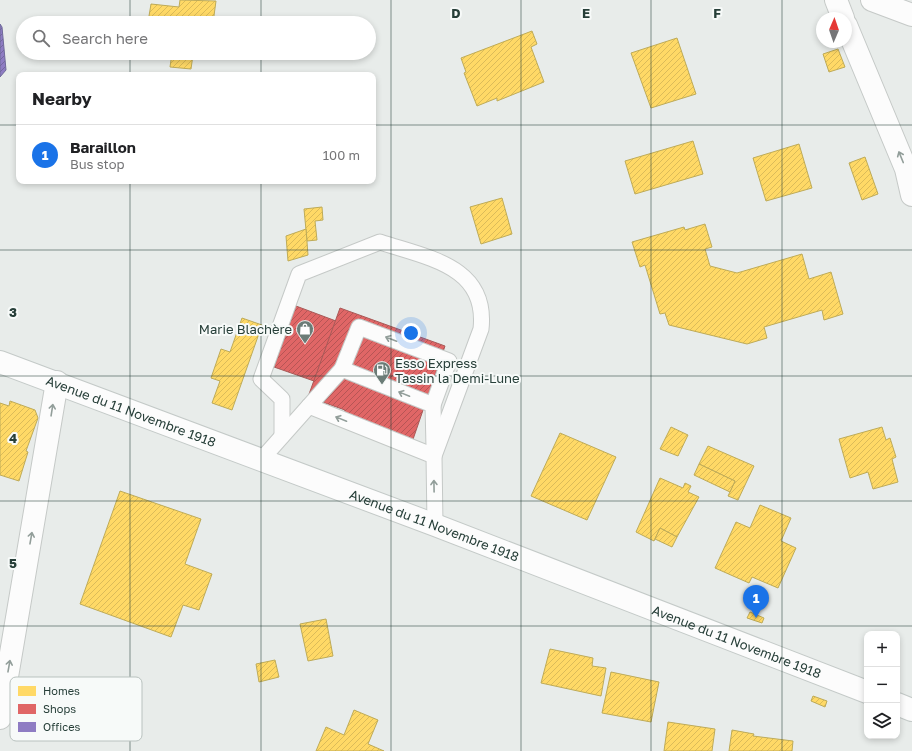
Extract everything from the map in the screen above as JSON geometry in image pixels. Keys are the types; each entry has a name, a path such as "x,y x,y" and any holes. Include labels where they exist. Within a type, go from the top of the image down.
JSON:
{"main road":[{"path":"836,0 841,12"},
{"path":"872,0 912,15"},
{"path":"852,39 906,169 912,195"},
{"name":"Avenue du 11 Novembre 1918","path":"0,362 57,382 435,525 864,691"},
{"path":"0,718 57,382"},
{"path":"900,705 912,710"}],"lane":[{"path":"282,436 282,399 261,380 299,274 380,242 454,268 470,281 480,298 483,314 481,329 434,456"},
{"path":"261,460 342,369 359,327 449,361 433,405 435,525"},
{"path":"342,369 433,405"},
{"path":"309,406 434,456"}],"building: Homes":[{"path":"180,0 216,1 214,16 149,16 151,4 179,7"},
{"path":"532,31 537,44 531,47 544,82 497,101 497,98 477,106 464,73 466,72 461,58"},
{"path":"677,38 696,94 651,108 631,53"},
{"path":"838,49 845,67 829,72 823,54"},
{"path":"171,60 192,60 191,69 170,67"},
{"path":"693,141 703,174 635,194 625,161"},
{"path":"799,144 812,188 766,201 753,158"},
{"path":"865,157 878,194 862,200 849,163"},
{"path":"502,198 512,234 481,244 470,207"},
{"path":"322,207 323,220 315,221 317,240 307,241 304,209"},
{"path":"705,224 712,247 705,249 710,266 737,273 802,254 809,279 831,272 843,314 824,320 822,310 764,327 767,338 747,344 669,325 665,313 660,314 645,265 640,267 632,242 684,227 685,230"},
{"path":"306,229 308,255 288,261 286,236"},
{"path":"242,318 262,325 232,410 212,403 220,381 211,378 221,349 230,352"},
{"path":"10,401 35,410 38,418 26,451 28,452 19,481 0,475 0,403 9,406"},
{"path":"671,427 688,435 678,456 660,449"},
{"path":"882,427 886,440 890,438 896,457 892,459 898,482 873,489 868,472 850,478 839,439"},
{"path":"560,433 616,457 587,520 531,496"},
{"path":"708,446 754,466 738,500 728,496 735,481 699,464"},
{"path":"699,464 735,481 730,492 694,475"},
{"path":"660,478 683,488 685,483 691,486 688,492 699,497 677,537 660,528 654,541 636,532"},
{"path":"120,491 201,519 185,564 212,574 199,610 183,605 171,637 80,604"},
{"path":"760,505 791,518 781,541 796,548 778,588 752,577 749,583 715,568 736,522 750,528"},
{"path":"660,528 677,537 672,547 655,539"},
{"path":"750,612 764,618 762,623 747,618"},
{"path":"326,619 333,656 308,661 300,624"},
{"path":"550,649 593,658 592,666 606,668 601,696 541,683"},
{"path":"275,660 279,677 259,682 256,664"},
{"path":"611,672 659,682 651,722 602,713"},
{"path":"813,696 827,701 825,707 811,701"},
{"path":"354,710 378,720 368,744 384,751 316,751 326,727 344,735"},
{"path":"668,722 715,729 712,751 664,751"},
{"path":"732,730 754,734 753,736 793,741 792,751 729,751"}],"building: Shops":[{"name":"Marie Blachère","path":"296,306 336,321 314,381 274,367"},
{"path":"340,308 445,346 409,451 340,424 345,410 308,397"}],"building: Offices":[{"path":"0,24 2,27 6,70 0,77"}],"place":[{"name":"Marie Blachère","path":"305,344"},
{"name":"Esso Express Tassin la Demi-Lune","path":"382,385"},
{"name":"Baraillon","path":"756,618"}]}
